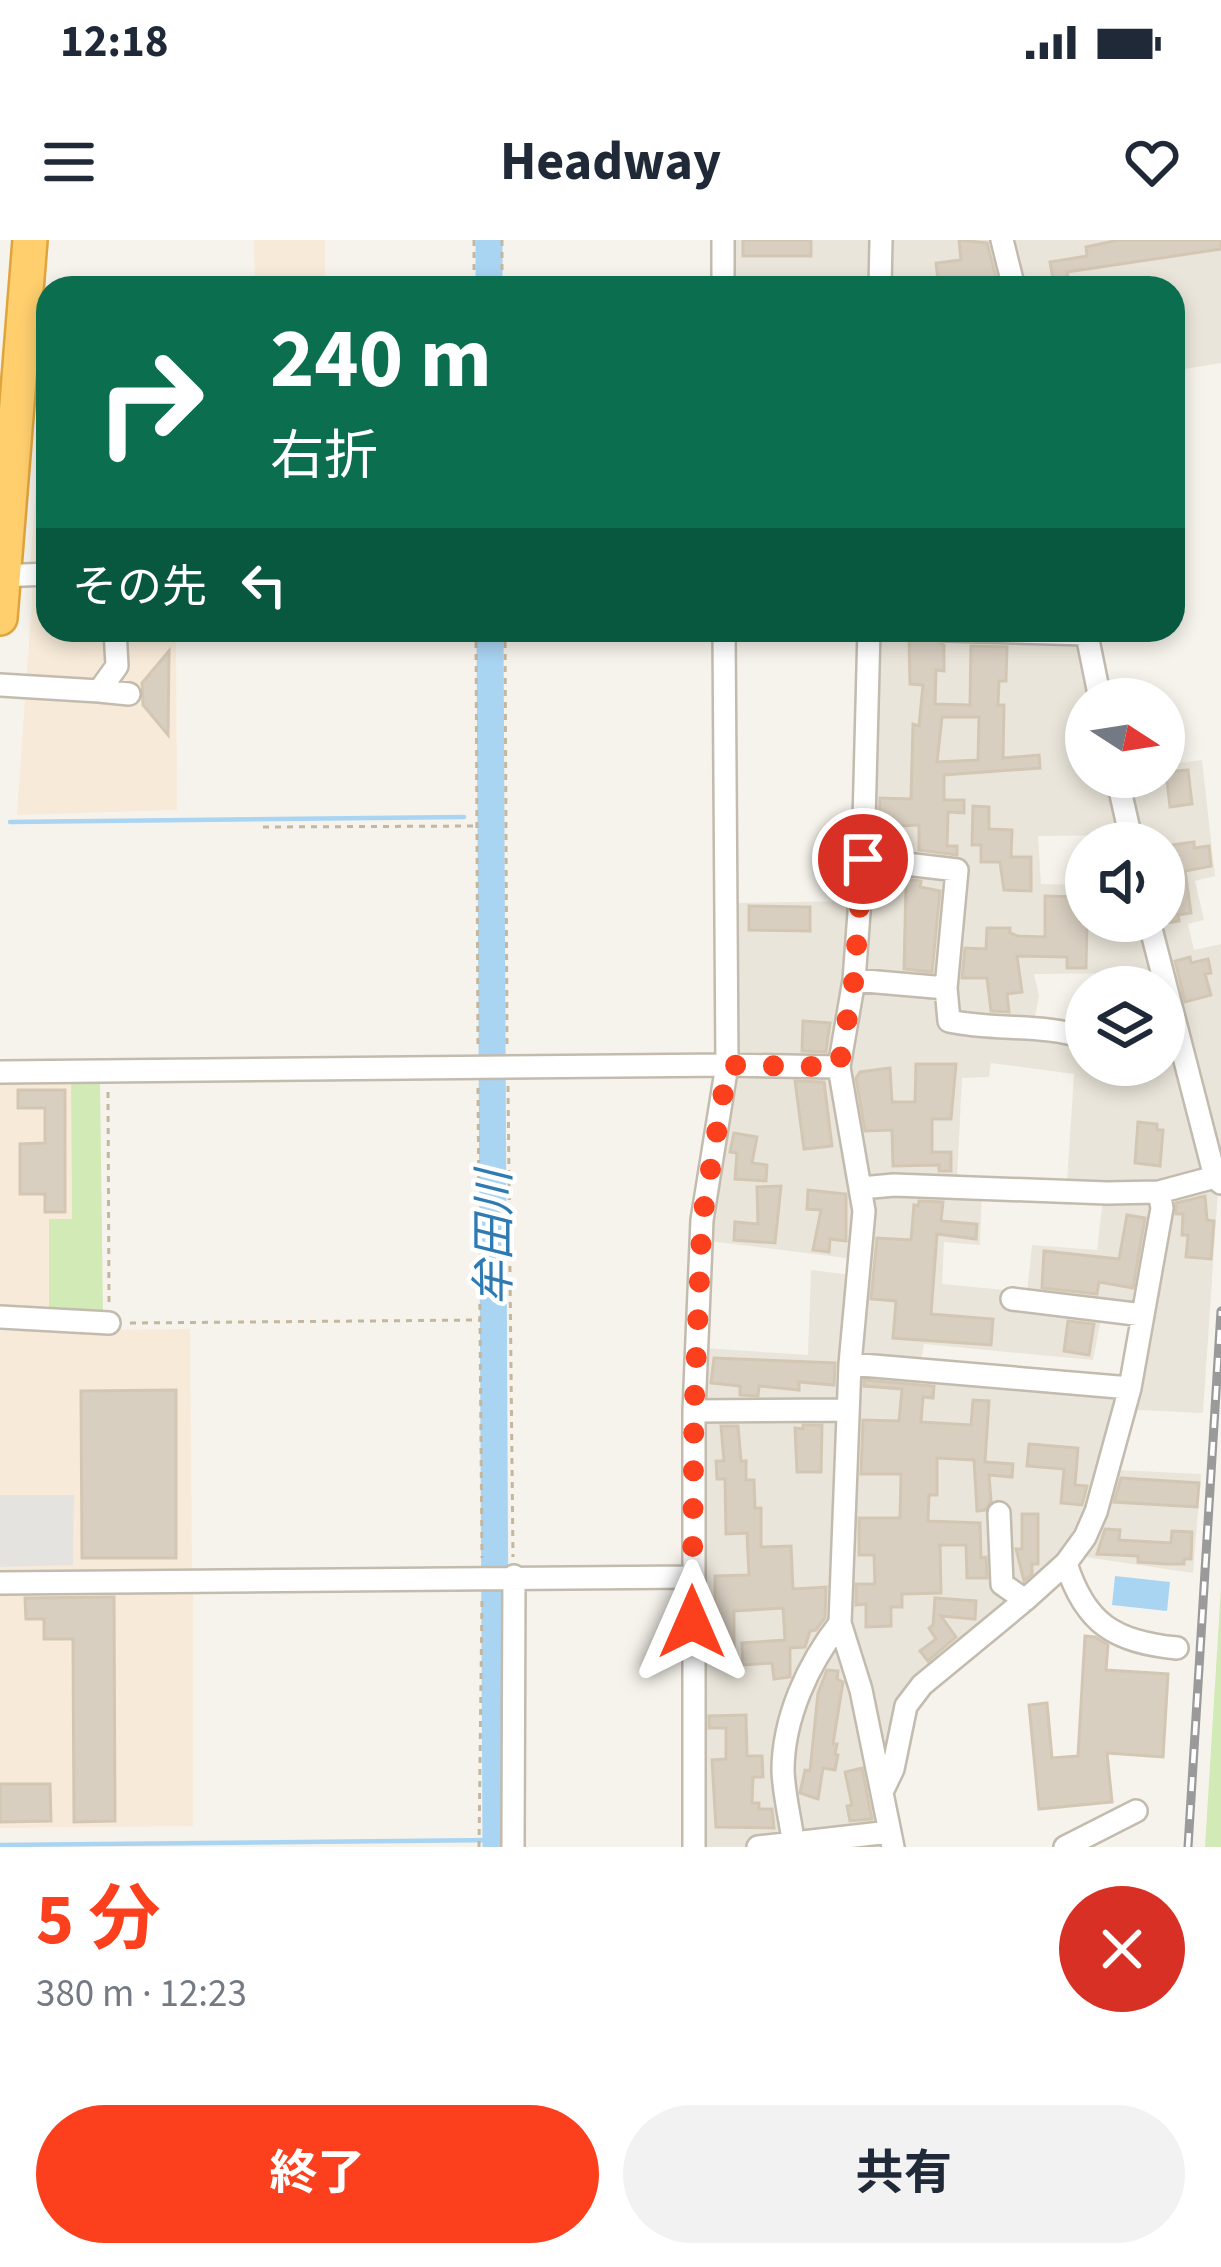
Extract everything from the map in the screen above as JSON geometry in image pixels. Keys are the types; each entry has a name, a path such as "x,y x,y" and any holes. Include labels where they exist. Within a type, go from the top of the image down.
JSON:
{"highway":[{"path":"0,344 8,240"},
{"path":"0,618 31,240"}],"street":[{"path":"723,240 723,276"},
{"path":"880,276 881,240"},
{"path":"1002,240 1011,276"},
{"path":"2,576 36,575"},
{"path":"99,691 117,666 116,642"},
{"path":"694,1847 694,1411 702,1220 728,1065 724,642"},
{"path":"758,1847 892,1839 861,1690 840,1623 850,1364 864,1211 839,1067 854,980 863,859 869,642"},
{"path":"1088,642 1096,678"},
{"path":"0,685 130,694"},
{"path":"863,859 957,870 946,988 949,1022 1065,1034"},
{"path":"854,980 946,988"},
{"path":"0,1072 839,1067"},
{"path":"861,1188 1160,1192 1218,1180 1185,1082"},
{"path":"882,1792 906,1706 1066,1563 1085,1538 1130,1388 1162,1208 1160,1192"},
{"path":"1012,1299 1143,1315"},
{"path":"0,1317 109,1323"},
{"path":"850,1364 1130,1388"},
{"path":"694,1411 848,1411"},
{"path":"999,1513 1002,1584 1025,1600"},
{"path":"1066,1563 1076,1593 1102,1626 1136,1644 1177,1648"},
{"path":"498,1576 513,1847"},
{"path":"0,1582 692,1577"},
{"path":"794,1846 783,1770 794,1707 819,1650 840,1623"},
{"path":"1065,1847 1136,1811"}],"path":[{"path":"473,240 474,276"},
{"path":"502,240 502,276"},
{"path":"476,642 477,826 493,1069 498,1576 478,1846"},
{"path":"498,1576 479,1320 493,1069 505,642"},
{"path":"263,827 477,826"},
{"path":"108,1072 109,1323 479,1320"}],"shaded area":[{"path":"254,240 325,240 325,276 255,276"},
{"path":"730,240 1221,240 1221,363 1185,369 1185,276 731,276"},
{"path":"36,487 36,567 30,567"},
{"path":"33,585 36,642 176,642 177,810 17,815"},
{"path":"860,642 1093,642 1101,678 1065,678 1065,798 1185,798 1185,762 1202,760 1215,876 1195,881 1204,920 1188,924 1194,950 1221,944 1221,1147 1203,1413 1138,1410 1117,1470 1201,1474 1193,1573 1078,1556 926,1688 909,1713 892,1812 899,1847 700,1847 704,1348 808,1355 811,1270 852,1275 854,1259 709,1241 735,903 852,901","holes":["1065,966 1185,966 1185,1086 1073,1086 1066,1198 1103,1199 1097,1250 1032,1245 1027,1292 942,1284 944,1242 980,1245 982,1182 957,1180 962,1078 989,1077 991,1063 1065,1073 1065,1025 1034,1022 1039,996 1034,974 1065,974","1102,1314 1138,1319 1124,1386 920,1366 924,1344 1093,1360"]},
{"path":"71,1081 72,1219 49,1220 49,1314 0,1310 0,1082"},
{"path":"190,1329 192,1572 0,1574 0,1331"},
{"path":"0,1495 74,1495 73,1565 0,1567"},
{"path":"193,1587 193,1826 0,1828 0,1589"}],"green space":[{"path":"71,1081 100,1081 103,1316 49,1314 49,1219 72,1219"},
{"path":"1221,1587 1221,1847 1205,1847"}],"water":[{"path":"1115,1576 1170,1582 1167,1611 1112,1605"}],"building":[{"path":"743,240 811,240 811,256 743,256"},
{"path":"959,240 987,243 996,276 938,276 936,263 961,260"},
{"path":"1119,240 1221,240 1221,249 1052,276 1050,262 1087,256 1086,247"},
{"path":"909,642 944,645 944,671 936,670 935,704 970,705 971,646 1007,647 1006,681 999,681 998,705 1004,705 1003,758 1039,755 1040,768 944,775 944,800 964,800 964,813 948,812 947,846 957,846 957,855 919,850 919,825 879,827 880,798 911,799 913,724 919,726 923,685 910,684","holes":["942,717 979,717 978,760 937,762"]},
{"path":"169,651 168,735 143,705 142,683"},
{"path":"1185,770 1192,804 1170,807 1169,798 1185,798"},
{"path":"973,806 989,807 989,829 1012,830 1011,857 1031,857 1031,891 1004,890 1000,862 981,862 981,845 972,845"},
{"path":"1194,842 1194,848 1209,846 1211,866 1185,871 1185,843"},
{"path":"1185,871 1191,913 1185,914"},
{"path":"877,876 921,881 920,887 940,891 932,972 904,969 906,884 876,881"},
{"path":"1045,896 1065,897 1065,942 1087,942 1086,966 1067,966 1067,957 1017,956 1022,992 1007,994 1009,1012 991,1011 987,978 962,978 965,948 986,949 987,928 1045,937"},
{"path":"749,906 810,907 810,931 749,930"},
{"path":"1208,959 1211,973 1205,974 1211,995 1185,1002 1185,966 1176,966 1175,961"},
{"path":"803,1021 830,1023 826,1052 802,1051"},
{"path":"916,1064 956,1064 951,1119 932,1119 932,1152 951,1152 951,1171 939,1171 939,1165 893,1166 892,1130 865,1131 856,1078 860,1072 890,1068 892,1102 915,1102"},
{"path":"795,1081 824,1082 832,1146 804,1149"},
{"path":"18,1090 65,1090 65,1212 45,1212 45,1194 20,1194 20,1144 45,1143 45,1108 18,1108"},
{"path":"1138,1122 1157,1124 1157,1130 1163,1130 1160,1166 1135,1163"},
{"path":"734,1133 757,1137 752,1163 767,1165 766,1181 735,1179 737,1153 730,1152"},
{"path":"781,1186 775,1243 734,1240 735,1222 758,1224 757,1187"},
{"path":"808,1190 846,1194 846,1241 830,1239 829,1252 813,1250 821,1210 807,1209"},
{"path":"1205,1196 1207,1220 1214,1221 1211,1259 1186,1257 1188,1235 1182,1235 1183,1214 1176,1214 1176,1203"},
{"path":"943,1202 941,1221 977,1224 976,1239 937,1234 931,1314 993,1319 991,1345 893,1338 896,1301 871,1299 877,1238 911,1240 914,1205"},
{"path":"1127,1215 1145,1218 1133,1288 1099,1282 1097,1294 1042,1288 1044,1251 1119,1259"},
{"path":"1068,1321 1094,1324 1089,1355 1064,1351"},
{"path":"714,1358 835,1363 834,1385 799,1382 799,1390 759,1386 758,1396 740,1395 740,1386 711,1383"},
{"path":"864,1380 934,1386 933,1398 923,1397 921,1422 971,1425 973,1400 989,1401 985,1462 1013,1464 1012,1477 989,1475 991,1501 985,1510 977,1511 974,1460 937,1458 937,1495 929,1495 928,1521 980,1523 987,1578 967,1578 966,1545 940,1545 941,1593 902,1594 902,1607 891,1607 891,1626 866,1627 866,1604 856,1605 856,1584 875,1584 874,1555 859,1555 859,1518 900,1518 901,1474 861,1474 863,1420 899,1421 902,1389 864,1386"},
{"path":"176,1390 176,1558 82,1558 81,1391"},
{"path":"803,1425 822,1425 821,1472 797,1472 795,1428 803,1429"},
{"path":"721,1426 738,1426 746,1480 754,1480 755,1508 761,1508 761,1547 791,1546 793,1589 826,1587 825,1618 810,1631 805,1647 790,1648 790,1677 774,1679 772,1663 743,1665 742,1643 785,1640 783,1608 734,1611 734,1649 715,1650 715,1576 749,1575 747,1533 726,1534 725,1479 717,1479 716,1461 724,1461"},
{"path":"1029,1444 1078,1448 1075,1485 1087,1486 1082,1505 1061,1503 1064,1469 1027,1466"},
{"path":"1121,1478 1199,1483 1197,1507 1114,1502"},
{"path":"1022,1514 1038,1514 1038,1564 1032,1564 1032,1574 1024,1581 1016,1549 1022,1549"},
{"path":"1105,1529 1120,1530 1119,1540 1171,1543 1172,1531 1192,1532 1191,1559 1167,1564 1138,1562 1138,1556 1097,1554"},
{"path":"114,1597 115,1821 74,1822 73,1639 44,1639 44,1619 26,1619 25,1598"},
{"path":"935,1598 976,1601 975,1619 941,1616 956,1637 928,1661 920,1651 936,1639 929,1628"},
{"path":"1085,1636 1108,1645 1106,1670 1168,1674 1163,1757 1107,1753 1112,1802 1039,1809 1029,1705 1047,1703 1052,1758 1078,1756"},
{"path":"827,1670 838,1671 837,1679 843,1682 833,1744 837,1744 838,1755 835,1770 823,1768 818,1799 800,1793 805,1770 810,1771 818,1693"},
{"path":"746,1715 747,1756 762,1756 763,1777 753,1777 752,1803 759,1803 759,1809 772,1809 774,1828 716,1827 712,1760 726,1759 726,1728 709,1728 709,1716"},
{"path":"862,1768 872,1819 850,1821 847,1806 852,1805 845,1772"},
{"path":"0,1784 50,1784 51,1821 0,1822"}],"waterway":[{"name":"牟田川","path":"489,240 489,276"},
{"name":"牟田川","path":"490,642 496,1847"},
{"path":"10,822 464,817"},
{"path":"0,1845 495,1840"}],"railway":[{"path":"1188,1847 1221,1311"}],"route":[{"path":"692,1622 702,1220 728,1065 839,1067 854,980 863,859"}]}
